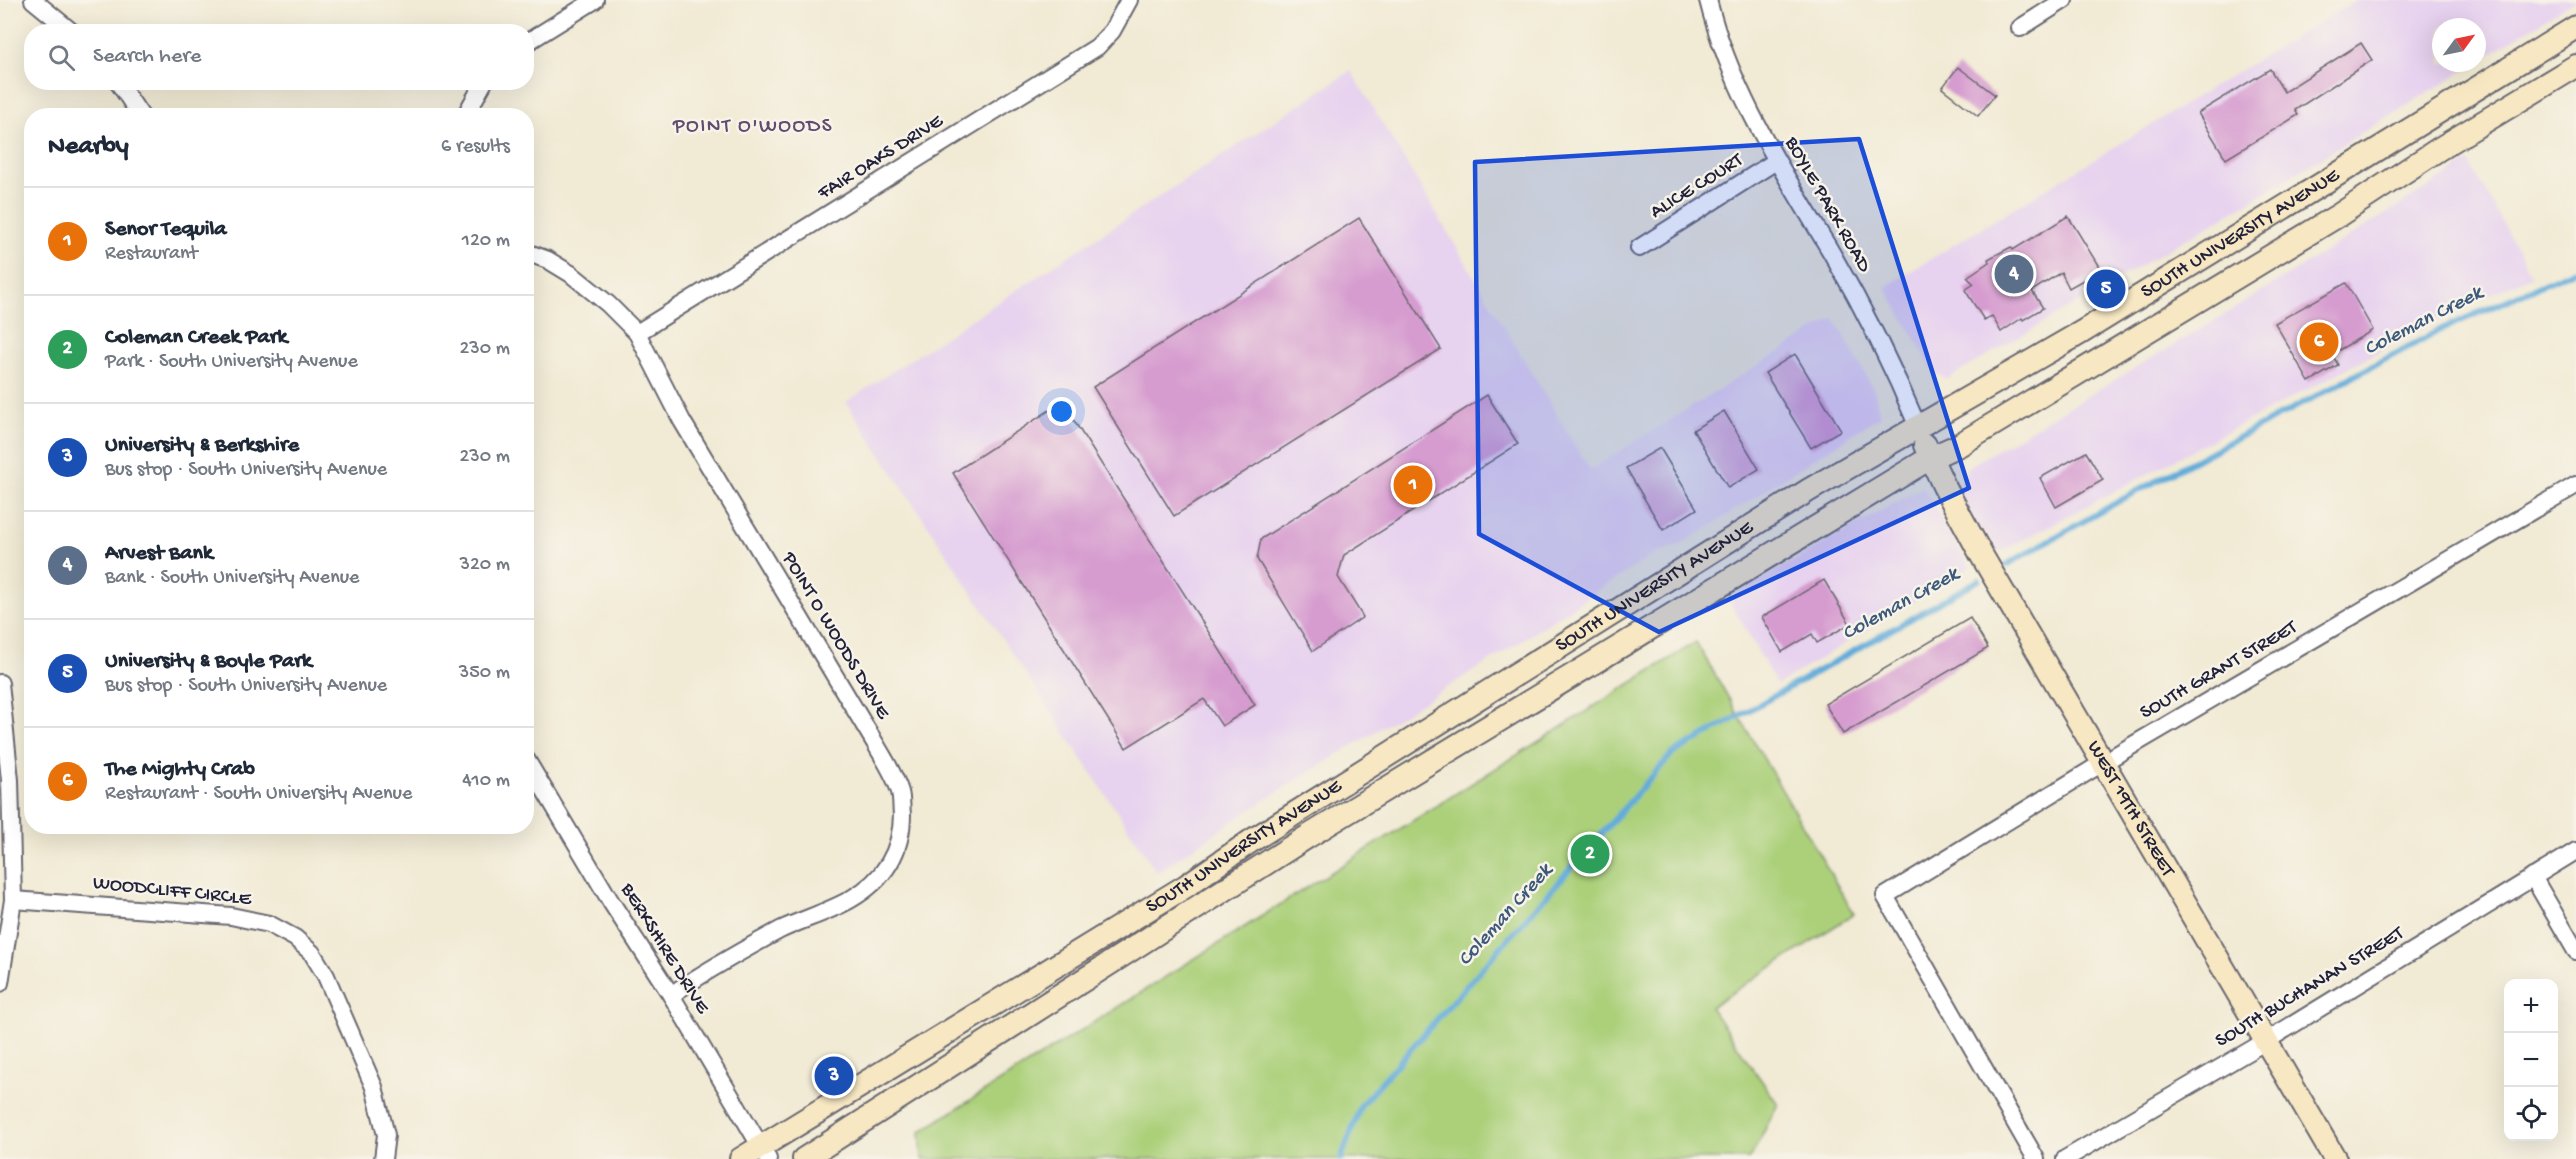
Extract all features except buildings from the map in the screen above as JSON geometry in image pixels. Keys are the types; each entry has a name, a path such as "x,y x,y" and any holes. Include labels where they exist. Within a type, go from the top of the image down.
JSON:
{"main road":[{"name":"SOUTH UNIVERSITY AVENUE","path":"741,1159 764,1153 1186,886 1251,841 1809,490 2101,321 2576,27"},
{"name":"SOUTH UNIVERSITY AVENUE","path":"804,1159 1307,837 1930,458 1959,444 2329,220 2439,149 2576,66"},
{"name":"WEST 19TH STREET","path":"1918,427 1930,458 1982,556 2335,1159"}],"street":[{"path":"534,38 595,0"},
{"name":"FAIR OAKS DRIVE","path":"636,333 1097,47 1112,32 1129,0"},
{"name":"BOYLE PARK ROAD","path":"1708,0 1718,39 1731,75 1776,161 1874,329 1918,427"},
{"path":"2020,28 2064,0"},
{"path":"38,1 63,24"},
{"path":"123,90 136,108"},
{"path":"469,108 480,90"},
{"name":"ALICE COURT","path":"1640,248 1776,161"},
{"name":"POINT O WOODS DRIVE","path":"534,255 571,273 608,304 636,333 682,421 875,743 893,776 901,799 902,828 898,848 889,867 873,884 850,900 782,930 710,969 671,995"},
{"name":"SOUTH GRANT STREET","path":"2036,1159 1885,896 2104,762 2576,485"},
{"path":"0,682 10,780 13,900 0,983"},
{"name":"BERKSHIRE DRIVE","path":"534,772 611,902 671,995 764,1153"},
{"name":"SOUTH BUCHANAN STREET","path":"2065,1159 2266,1041 2576,851"},
{"path":"2533,877 2576,951"},
{"name":"WOODCLIFF CIRCLE","path":"13,900 231,916 269,924 295,938 312,953 326,976 374,1087 386,1135 383,1159"}],"highlighted area":[{"path":"1859,139 1969,488 1659,632 1479,534 1475,162"}],"shaded area":[{"path":"2356,0 2576,0 2486,56 2486,18 2432,18 2432,72 2461,72 2244,205 1947,379 1935,373 1885,287"},
{"path":"1351,71 1590,470 1834,318 1875,392 1880,416 1681,545 1656,553 1501,654 1274,794 1157,872 846,402"},
{"path":"2469,162 2532,276 2465,306 1994,555 1957,491 1968,467 2220,318"},
{"path":"1923,487 1970,567 1777,685 1728,598"}],"green space":[{"path":"1696,642 1854,914 1710,1007 1778,1104 1750,1159 922,1159 920,1132"}],"waterway":[{"name":"Coleman Creek","path":"2006,565 2130,495 2444,328 2576,270"},
{"name":"Coleman Creek","path":"1341,1159 1361,1105 1672,754 1979,580"}],"place":[{"name":"Arvest Bank","path":"2014,274"},
{"name":"University & Boyle Park","path":"2106,289"},
{"name":"The Mighty Crab","path":"2319,342"},
{"name":"Senor Tequila","path":"1413,485"},
{"name":"Coleman Creek Park","path":"1590,854"},
{"name":"University & Berkshire","path":"834,1076"}],"district":[{"name":"POINT O'WOODS","path":"753,127"}]}
